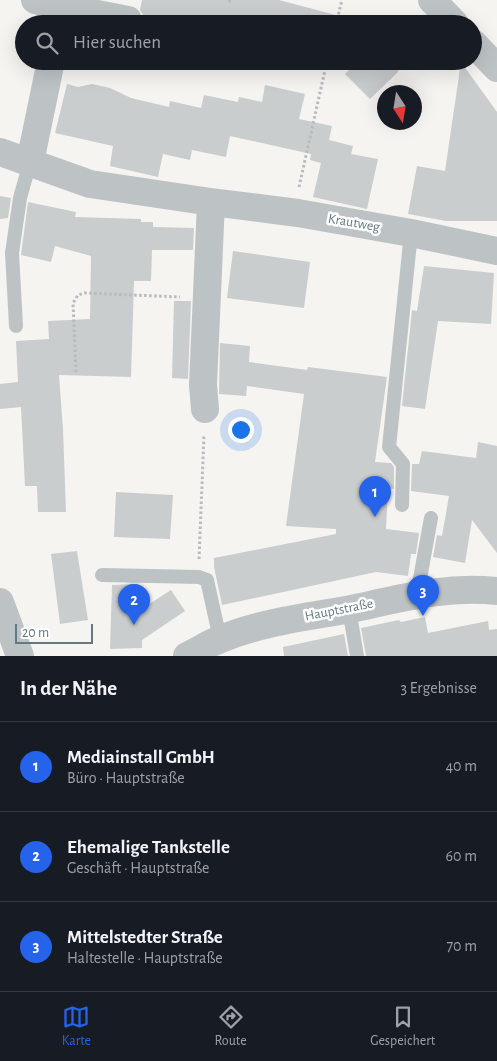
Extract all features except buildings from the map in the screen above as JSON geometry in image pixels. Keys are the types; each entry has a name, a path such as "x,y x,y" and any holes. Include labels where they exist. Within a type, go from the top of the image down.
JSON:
{"street":[{"path":"34,0 60,15"},
{"path":"432,0 446,15"},
{"path":"482,52 497,68"},
{"path":"30,162 49,70"},
{"name":"Krautweg","path":"0,152 90,184 293,213 411,233 497,251"},
{"path":"206,409 202,385 211,202"},
{"name":"Hauptstraße","path":"187,656 220,639 246,630 276,623 443,590 497,591"},
{"path":"0,602 20,656"}],"lane":[{"path":"16,326 12,253 20,198 30,162"},
{"path":"402,505 402,464 390,447 411,233"},
{"path":"417,594 432,518"},
{"path":"102,575 199,577 207,580 220,639"},
{"path":"349,609 357,656"}],"path":[{"path":"338,15 342,0"},
{"path":"293,213 326,70"},
{"path":"76,372 73,303 78,295 85,293 206,298"},
{"path":"199,577 199,526 206,409"}],"place":[{"name":"Mediainstall GmbH","path":"375,517"},
{"name":"Mittelstedter Straße","path":"423,616"},
{"name":"Ehemalige Tankstelle","path":"134,625"}]}
